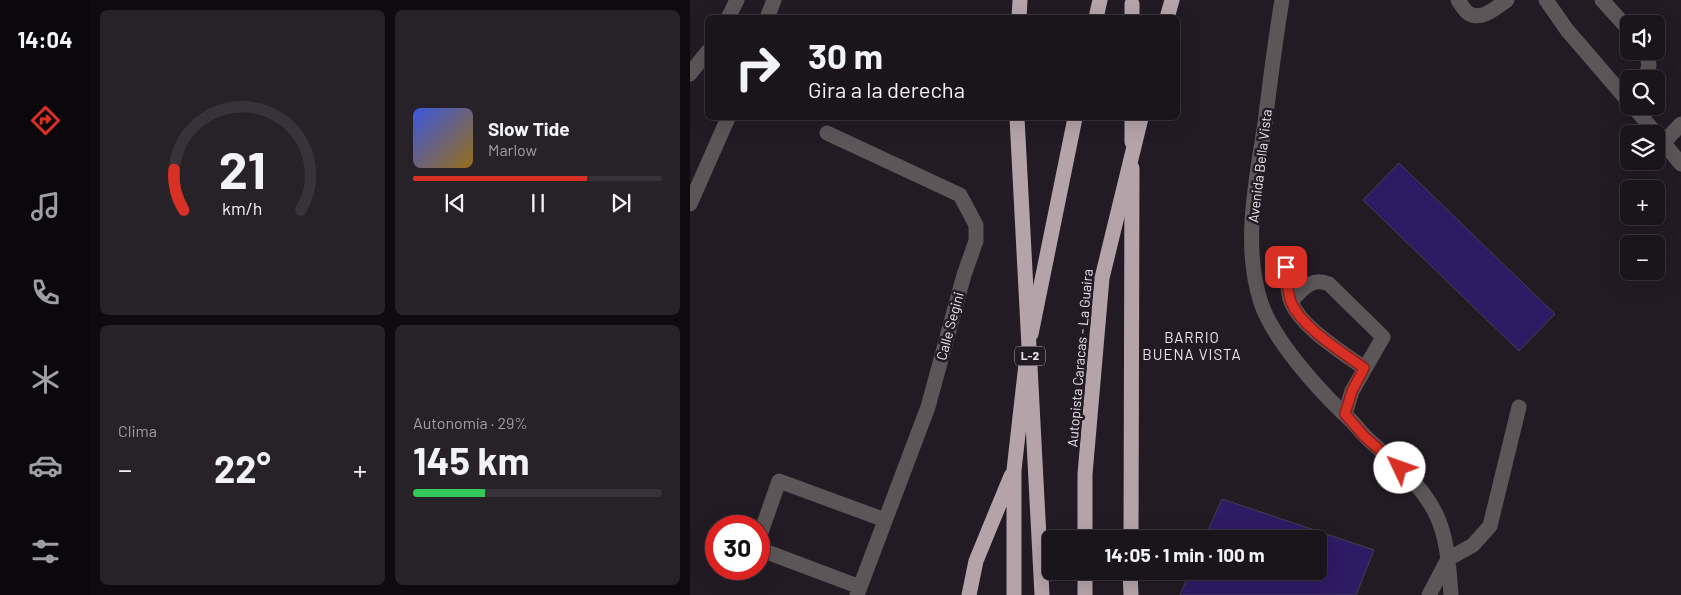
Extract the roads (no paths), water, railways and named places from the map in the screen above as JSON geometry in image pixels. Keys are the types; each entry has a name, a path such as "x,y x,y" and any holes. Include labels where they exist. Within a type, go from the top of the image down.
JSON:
{"highway":[{"path":"1019,15 1020,0"},
{"path":"1097,15 1100,0"},
{"path":"1168,15 1172,0"},
{"name":"L-2","path":"1017,120 1042,595"},
{"name":"L-2","path":"1014,595 1014,470 1024,379 1033,324 1075,120"},
{"path":"1130,530 1132,120"},
{"name":"Autopista Caracas - La Guaira","path":"1085,530 1085,474 1102,278 1140,120"},
{"path":"969,595 976,561 1014,470"},
{"path":"1085,580 1085,595"},
{"path":"1130,580 1131,595"}],"street":[{"path":"730,15 737,0"},
{"path":"768,15 774,0"},
{"name":"Avenida Bella Vista","path":"1282,0 1254,190 1252,252 1254,278 1262,305 1278,335 1304,370 1364,436 1418,487 1438,520 1448,559 1452,595"},
{"path":"1458,0 1469,13 1479,16 1490,12 1507,0"},
{"path":"1546,0 1567,30 1620,90"},
{"path":"1602,0 1620,20"},
{"path":"690,74 705,55"},
{"path":"1642,115 1650,125"},
{"path":"690,204 701,183 727,120"},
{"path":"1665,141 1681,124"},
{"name":"Calle Segini","path":"827,132 960,195 976,225 976,241 964,275 928,407 859,591"},
{"path":"1665,143 1681,164"},
{"path":"1286,267 1291,301 1301,317 1327,340 1364,368"},
{"path":"1291,301 1308,284 1314,281 1329,284 1383,337 1352,391 1345,414"},
{"path":"1429,595 1448,559 1473,545 1490,526 1519,407"},
{"path":"767,515 779,480 885,520"},
{"path":"770,554 859,591"}],"district":[{"name":"BARRIO BUENA VISTA","path":"1192,346"}]}
